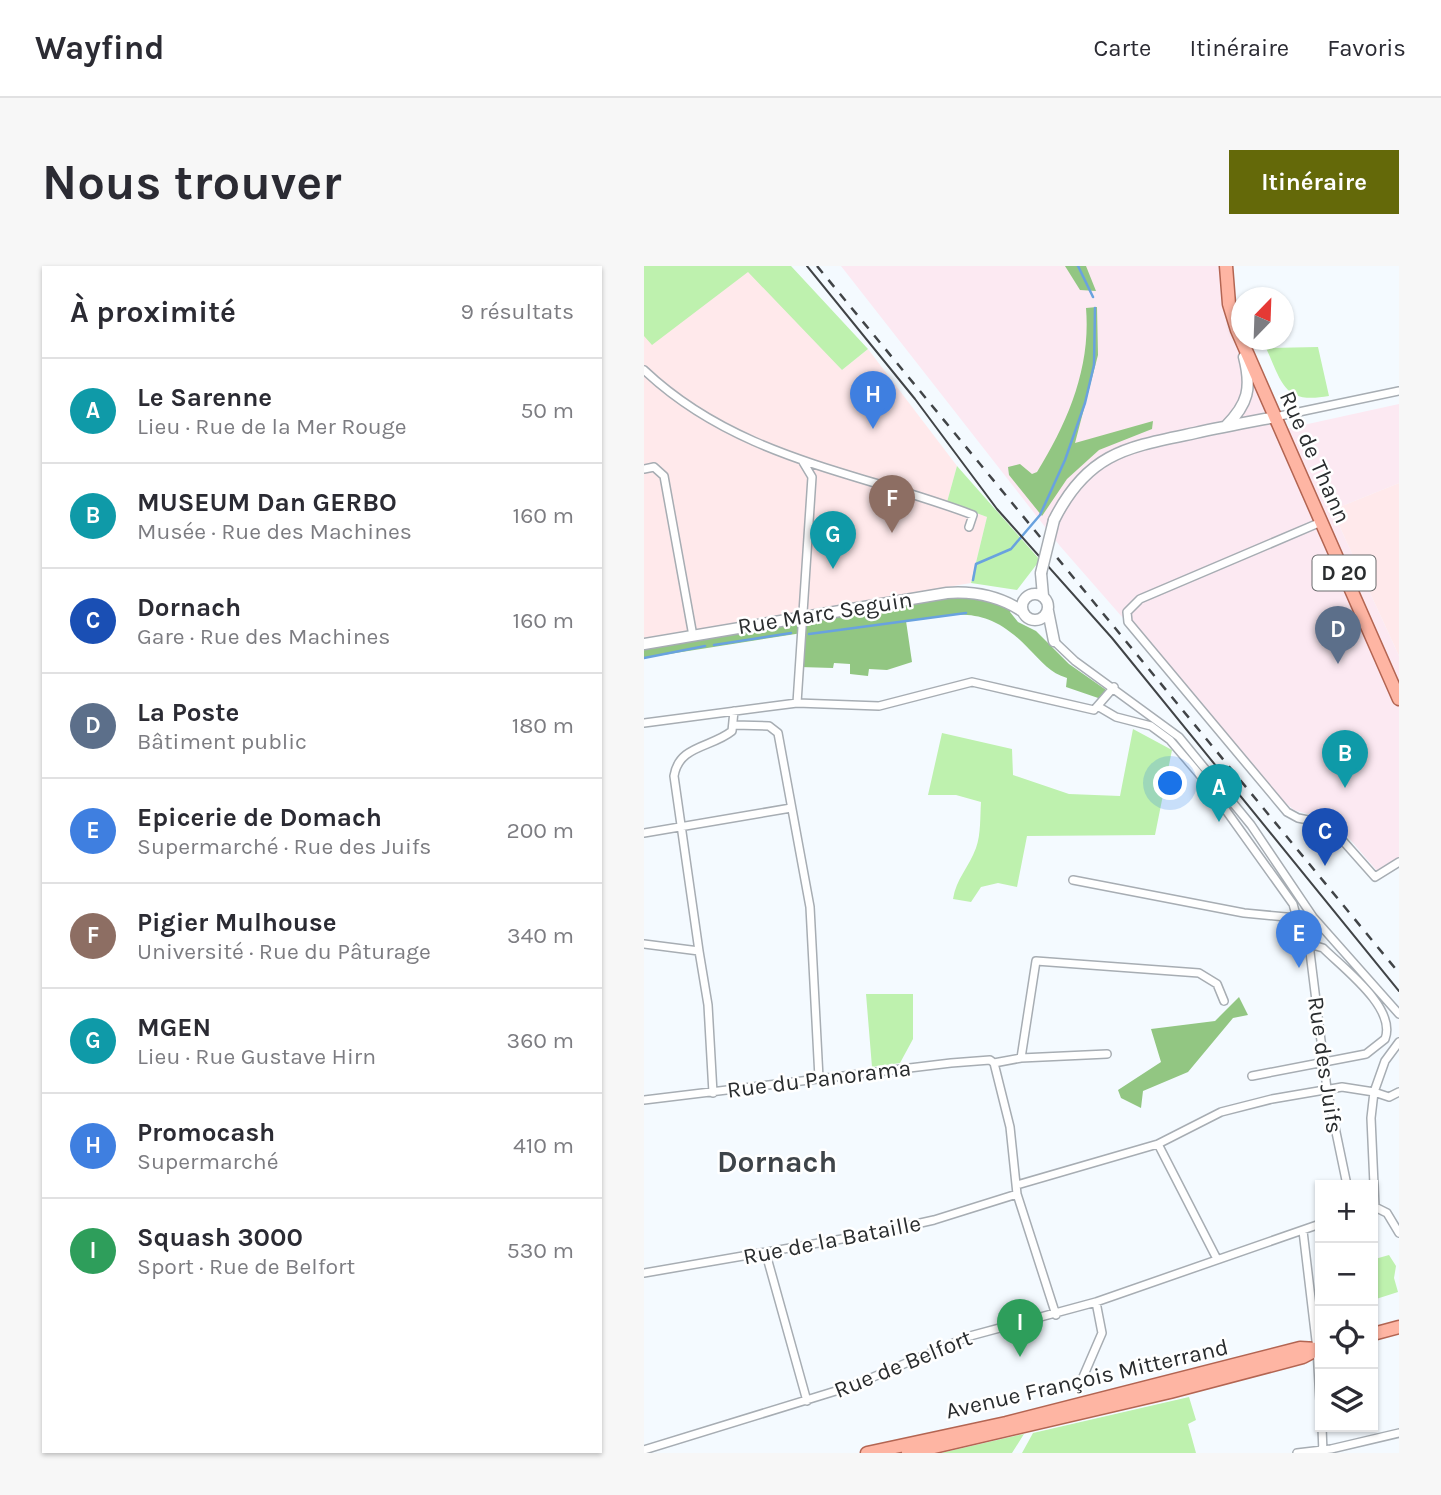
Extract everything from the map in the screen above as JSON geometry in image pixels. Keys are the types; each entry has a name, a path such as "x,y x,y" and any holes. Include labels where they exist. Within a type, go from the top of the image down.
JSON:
{"main road":[{"name":"Rue de Thann","path":"1226,266 1231,310"},
{"name":"Rue de Thann","path":"1246,350 1399,699"},
{"path":"1378,1333 1399,1327"},
{"name":"Avenue François Mitterrand","path":"867,1453 1006,1423 1297,1349 1315,1349"},
{"name":"Avenue François Mitterrand","path":"908,1453 1170,1392 1303,1357 1315,1351"}],"street":[{"path":"1226,426 1241,411 1249,394 1249,376 1242,350"},
{"path":"644,370 671,396 708,421 741,438 803,462 973,516 969,527"},
{"path":"1399,391 1154,439 1115,454 1080,481 1054,520 1041,573 1022,602 1022,611 1027,617 1035,620 1055,641 1169,728 1184,743 1251,825 1313,917 1399,1014"},
{"path":"797,703 812,477 803,462"},
{"path":"644,469 654,467 664,476 693,636"},
{"path":"812,477 826,469"},
{"path":"1321,522 1140,599 1127,612 1128,622 1279,804 1298,818 1328,824 1376,877 1399,863"},
{"path":"1041,573 1043,596 1048,603 1055,641"},
{"name":"Rue Marc Seguin","path":"644,644 803,615 947,593 969,593 1005,600 1022,611"},
{"path":"1029,595 1043,596"},
{"name":"Rue Marc Seguin","path":"1005,600 1029,595"},
{"path":"1035,620 1043,618 1048,611"},
{"path":"644,723 797,703 878,706 972,682 1085,708 1099,707 1116,717 1151,726 1173,743 1205,781 1267,866 1293,904 1310,944 1323,948 1381,1008 1388,1022 1385,1039 1373,1051 1326,1064 1252,1076"},
{"path":"1099,707 1114,687"},
{"path":"713,1093 708,1005 680,828 676,766 688,752 727,735 734,725 734,711"},
{"path":"734,725 775,728 791,808 797,823 810,907 819,1078"},
{"path":"644,833 791,808"},
{"path":"1073,880 1244,913 1297,918"},
{"path":"644,944 699,951"},
{"name":"Rue des Juifs","path":"1310,944 1327,1090 1346,1180"},
{"path":"1021,1058 1035,961 1199,973 1217,984 1224,1002"},
{"path":"1373,1180 1371,1118 1374,1092 1385,1062 1399,1042"},
{"name":"Rue du Panorama","path":"644,1100 951,1063 990,1060 994,1063 1021,1058 1107,1054"},
{"path":"994,1063 1010,1127 1017,1194 1056,1315"},
{"path":"1017,1185 1158,1144 1221,1112 1342,1087 1389,1097 1399,1093"},
{"path":"1158,1144 1217,1259"},
{"name":"Rue de la Bataille","path":"644,1273 766,1254 934,1220 1017,1194"},
{"path":"1378,1209 1387,1213 1399,1233"},
{"name":"Rue de Belfort","path":"644,1450 852,1387 962,1339 1056,1315 1315,1226"},
{"path":"1303,1231 1315,1320"},
{"path":"766,1254 807,1401"},
{"path":"1083,1377 1102,1333 1096,1302"},
{"path":"1322,1432 1323,1451"},
{"path":"1297,1453 1323,1451 1399,1433"}],"shaded area":[{"path":"644,266 754,266 842,370 868,349 957,466 947,502 987,517 971,583 644,638"},
{"path":"841,266 1220,266 1231,331 1231,350 1242,350 1285,429 1399,404 1399,483 1332,510 1399,656 1399,860 1378,872 1335,822 1294,810 1283,801 1060,546"},
{"path":"1399,483 1399,656 1332,510"}],"green space":[{"path":"644,266 791,266 868,349 842,370 748,272 652,345 644,336"},
{"path":"1065,266 1086,266 1096,291 1080,290"},
{"path":"1097,307 1098,355 1075,443 1153,421 1152,429 1099,450 1067,479 1042,516 1009,475 1008,467 1020,464 1032,474 1037,472 1048,453 1067,414 1081,373 1087,330 1086,308"},
{"path":"1294,347 1318,347 1329,396 1303,397 1287,389 1267,350 1294,350"},
{"path":"957,466 1040,560 1017,590 971,583 987,517 947,502"},
{"path":"947,593 1012,604 1010,612 1018,622 1036,631 1069,664 1109,692 1104,700 1066,687 1067,678 1046,666 1014,635 1000,625 972,616 943,616 906,621 912,662 887,670 869,669 868,676 850,674 850,664 834,663 833,668 800,667 802,633 644,658 644,644"},
{"path":"1133,729 1172,750 1155,835 1027,836 1017,887 998,883 981,887 971,902 953,899 978,843 981,802 956,795 928,795 942,733 1012,749 1013,775 1069,794 1120,796"},
{"path":"866,994 913,994 913,1039 900,1063 872,1067"},
{"path":"1239,997 1248,1015 1233,1018 1188,1072 1143,1091 1141,1108 1121,1098 1118,1090 1161,1062 1151,1029 1215,1021"},
{"path":"1389,1255 1396,1266 1394,1278 1398,1292 1378,1298 1378,1258"},
{"path":"1189,1397 1196,1420 1188,1424 1196,1453 1022,1453 1033,1433"},
{"path":"1024,1434 1012,1453 941,1453"}],"waterway":[{"path":"1078,266 1093,297"},
{"path":"973,580 976,564 1011,549 1040,515 1065,460 1085,403 1094,365 1095,308"},
{"path":"809,634 966,613"},
{"path":"714,645 791,633"},
{"path":"644,658 705,646"}],"tram line":[{"path":"807,266 915,399 997,509 1112,638 1399,991"}],"railway":[{"path":"817,266 1399,973"}],"place":[{"name":"Promocash","path":"873,429"},
{"name":"Pigier Mulhouse","path":"892,533"},
{"name":"MGEN","path":"833,569"},
{"name":"La Poste","path":"1338,664"},
{"name":"MUSEUM Dan GERBO","path":"1345,788"},
{"name":"Le Sarenne","path":"1219,822"},
{"name":"Dornach","path":"1325,866"},
{"name":"Epicerie de Domach","path":"1299,968"},
{"name":"Squash 3000","path":"1020,1357"}],"district":[{"name":"Dornach","path":"777,1162"}]}
